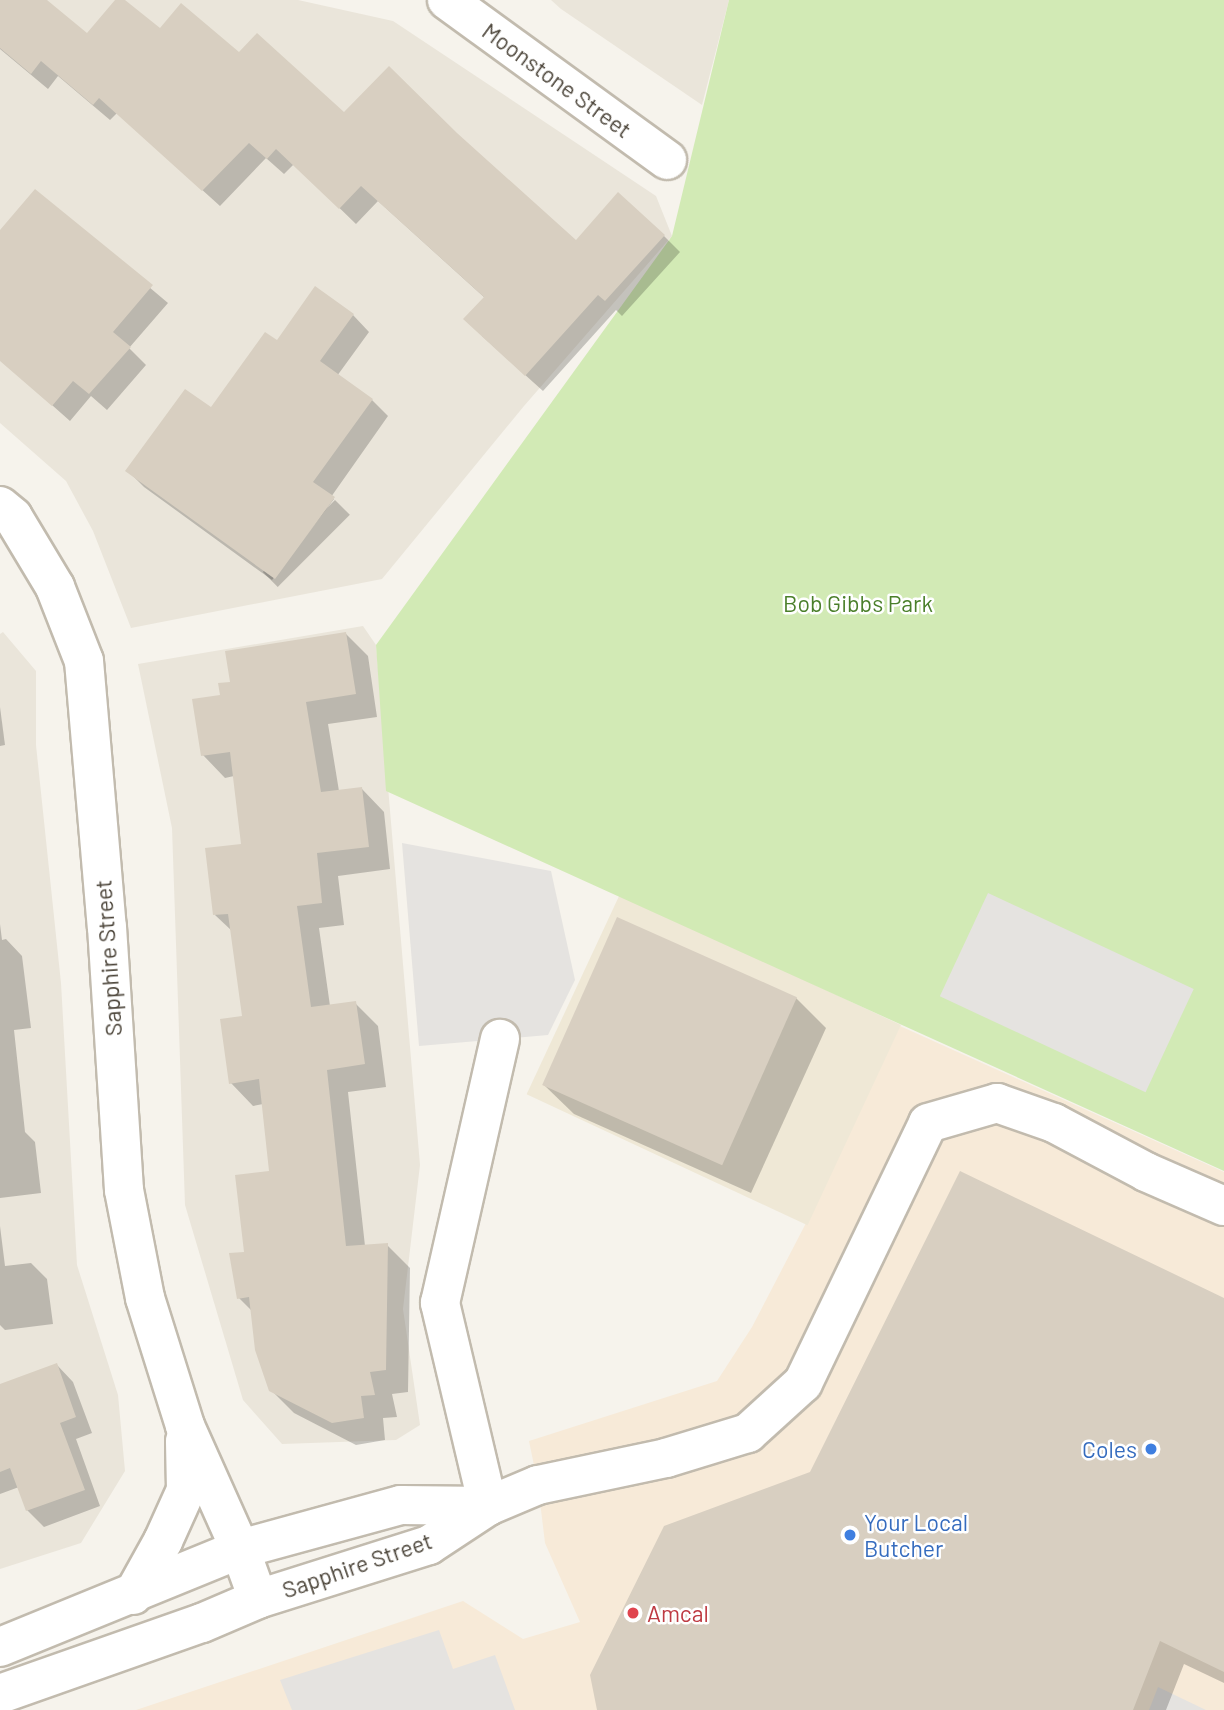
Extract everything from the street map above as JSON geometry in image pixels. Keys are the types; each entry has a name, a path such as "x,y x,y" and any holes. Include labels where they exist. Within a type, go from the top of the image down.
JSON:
{"street":[{"name":"Moonstone Street","path":"447,0 667,160"},
{"name":"Sapphire Street","path":"0,506 13,517 55,587 84,660 107,928 124,1190 145,1298 185,1426 240,1549 258,1599"},
{"path":"500,1039 440,1303 488,1506 538,1485 666,1458 748,1433 803,1382 928,1123 997,1102 1055,1124 1146,1172 1224,1206"},
{"name":"Sapphire Street","path":"134,1595 186,1490 185,1426"},
{"name":"Sapphire Street","path":"0,1647 134,1595 240,1549 401,1505 488,1506"},
{"name":"Sapphire Street","path":"0,1694 115,1654 258,1599 429,1545 488,1506"},
{"name":"Sapphire Street","path":"32,1710 115,1654"}],"shaded area":[{"path":"0,0 298,0 393,21 656,196 672,236 524,406 382,579 131,628 93,531 66,481 0,423"},
{"path":"551,0 729,0 702,105 561,9"},
{"path":"363,626 376,645 420,1165 403,1309 420,1425 396,1440 282,1444 243,1400 185,1205 172,828 138,664"},
{"path":"3,632 36,671 36,745 61,983 77,1265 118,1395 125,1471 81,1543 0,1569 0,634"},
{"path":"402,843 551,871 575,980 548,1035 419,1046"},
{"path":"988,893 1194,989 1146,1092 940,996"},
{"path":"620,894 901,1025 808,1225 527,1094"},
{"path":"900,1026 1224,1172 1224,1710 136,1710 463,1601 523,1639 580,1622 545,1543 529,1441 717,1381 752,1327 805,1225"},
{"path":"439,1630 453,1669 495,1655 515,1710 292,1710 280,1680"},
{"path":"1158,1687 1206,1710 1149,1710"}],"green space":[{"name":"Bob Gibbs Park","path":"729,0 1224,0 1224,1171 386,791 376,645 672,236"}],"building":[{"path":"0,0 47,0 87,33 115,0 125,0 160,28 181,3 239,52 257,33 344,112 389,66 457,133 576,240 618,192 665,235 605,301 598,295 525,376 463,319 484,297 361,186 339,209 276,149 267,159 249,143 202,191 99,98 93,105 41,61 31,74 0,48"},
{"path":"35,189 153,285 113,332 131,347 89,394 73,381 52,406 0,361 0,230"},
{"path":"315,286 354,314 320,361 373,399 313,482 335,497 275,579 125,471 185,389 211,407 265,332 277,340"},
{"path":"346,632 356,694 306,702 321,792 362,787 369,847 317,853 322,903 297,906 311,1007 356,1001 365,1064 327,1070 346,1246 388,1243 386,1370 370,1372 375,1395 361,1396 364,1418 332,1423 269,1391 255,1350 249,1297 237,1299 229,1253 244,1252 235,1175 269,1171 259,1079 229,1084 220,1019 242,1016 228,914 213,915 205,848 241,844 230,752 201,756 192,699 220,695 218,683 230,682 225,651"},
{"path":"617,917 797,997 722,1165 542,1085"},
{"path":"960,1171 1224,1298 1224,1672 1160,1641 1133,1710 597,1710 590,1675 664,1526 810,1472"},
{"path":"57,1363 76,1417 60,1423 85,1490 26,1511 10,1468 0,1472 0,1384"}],"place":[{"name":"Coles","path":"1151,1449"},
{"name":"Your Local Butcher","path":"850,1535"},
{"name":"Amcal","path":"633,1613"}]}
